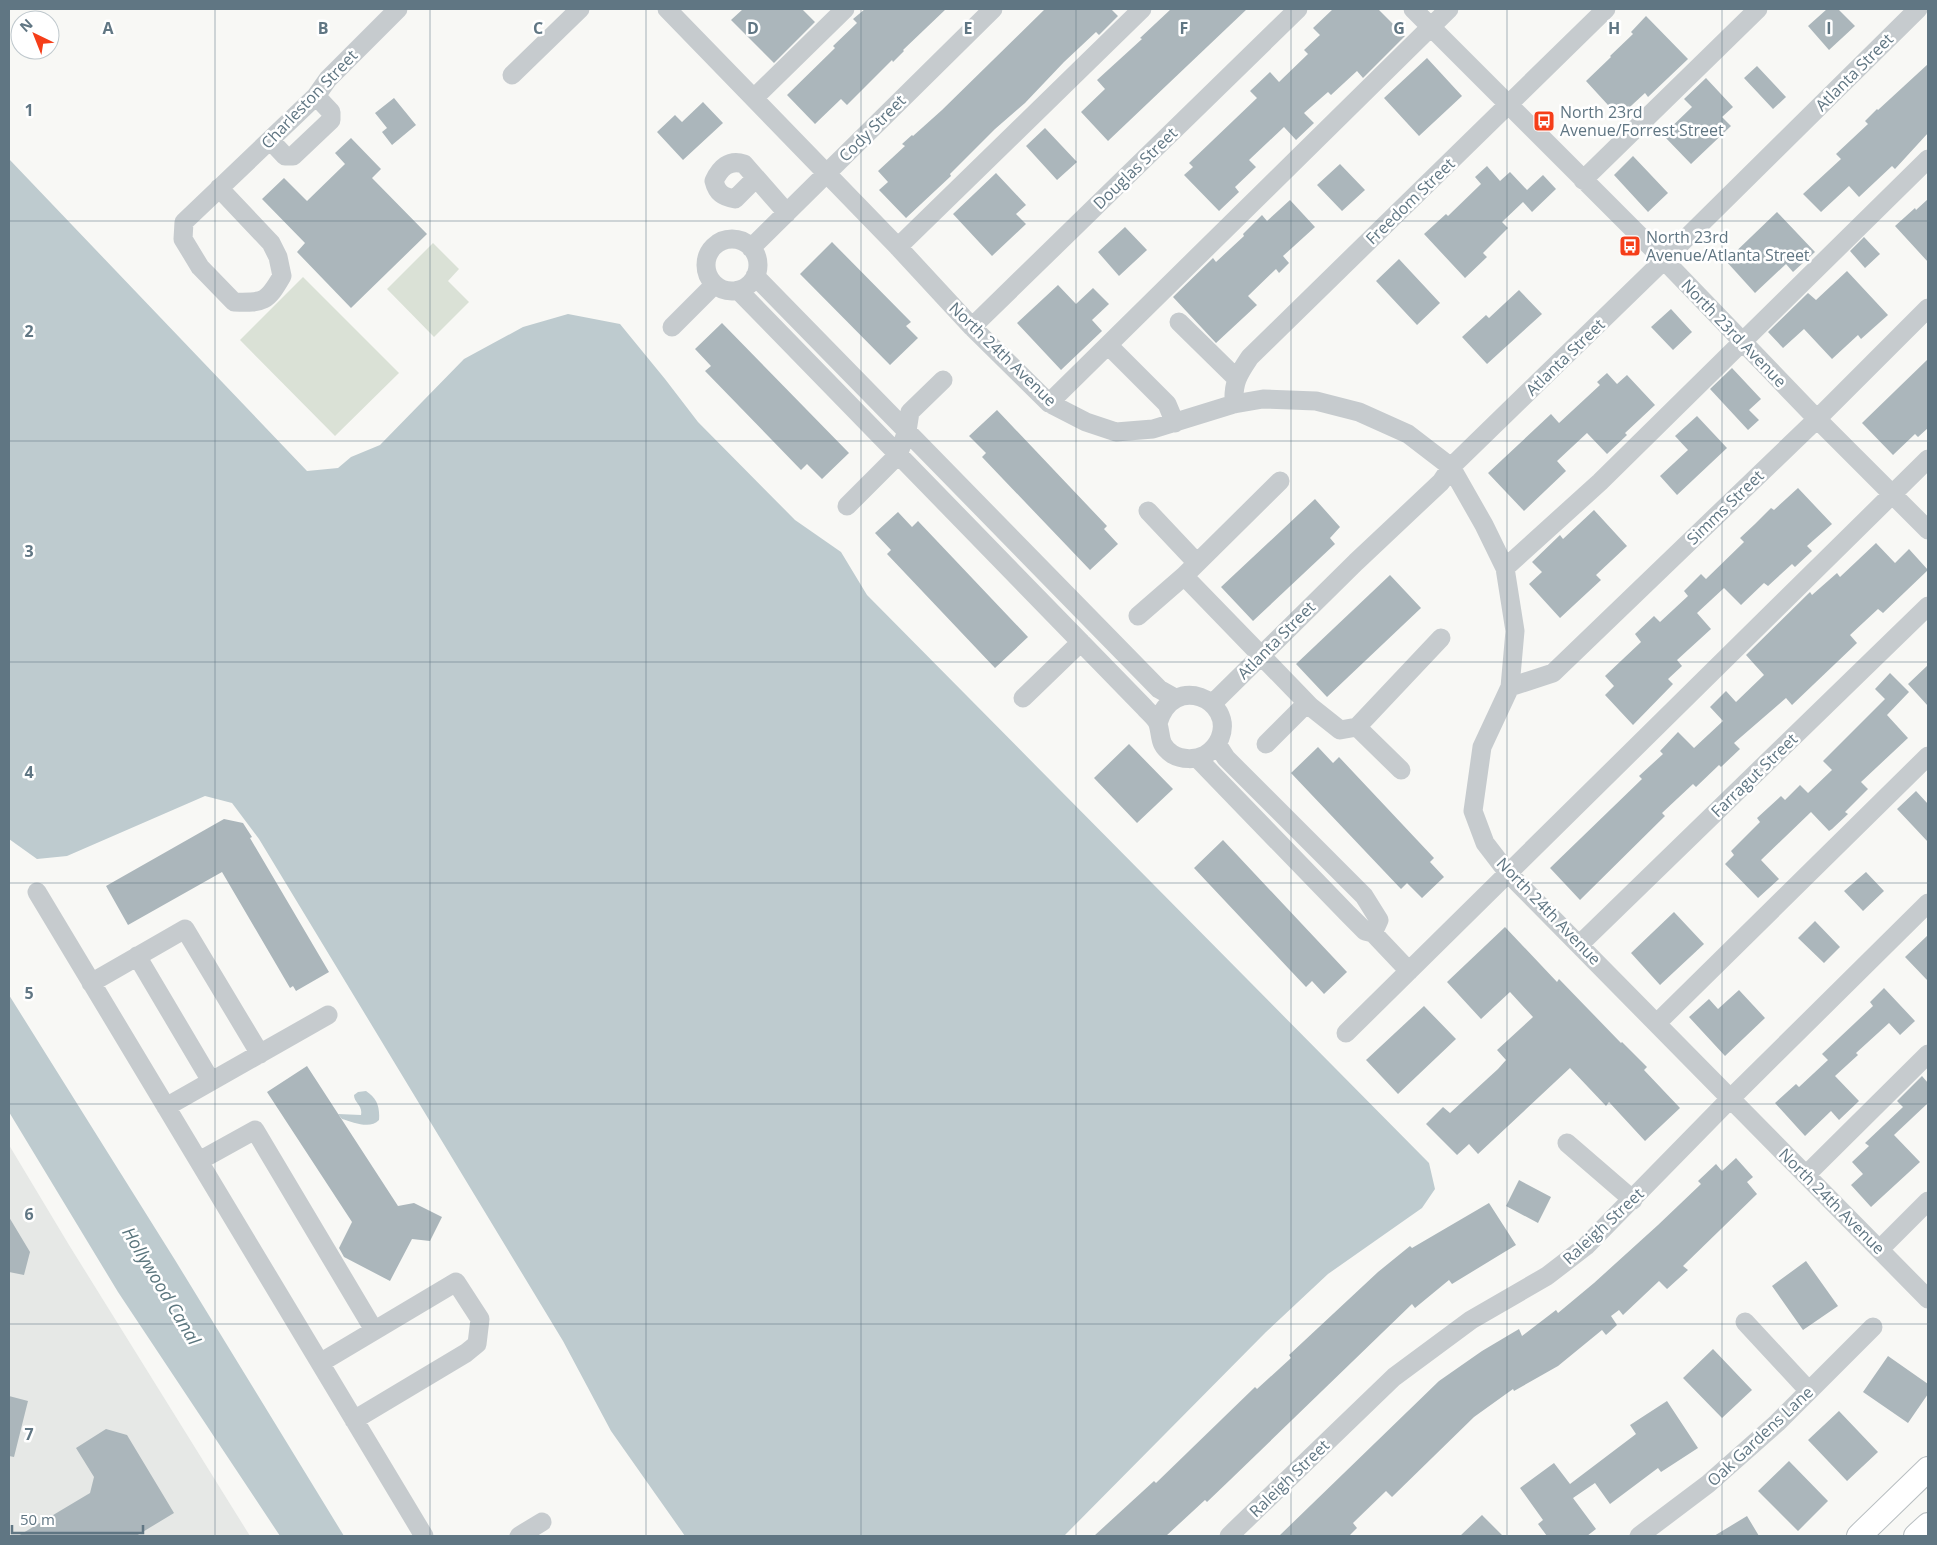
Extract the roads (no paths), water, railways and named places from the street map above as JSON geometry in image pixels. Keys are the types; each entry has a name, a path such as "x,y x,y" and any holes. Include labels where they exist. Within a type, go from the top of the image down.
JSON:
{"main road":[{"path":"1859,1536 1928,1470"},
{"path":"1916,1536 1928,1525"}],"street":[{"name":"Charleston Street","path":"219,188 271,243 278,257 282,276 271,296 253,303 234,302 200,267 183,240 184,222 219,188 316,96 328,79 398,9"},
{"path":"512,75 580,9"},
{"path":"754,98 845,9"},
{"name":"Cody Street","path":"752,248 992,9"},
{"path":"898,247 1142,9"},
{"name":"Douglas Street","path":"972,327 1298,9"},
{"name":"North 23rd Avenue","path":"1413,9 1664,260 1817,419 1928,530"},
{"path":"1049,403 1448,9"},
{"name":"Freedom Street","path":"1234,404 1233,391 1236,378 1250,357 1606,9"},
{"path":"1583,180 1758,9"},
{"name":"Atlanta Street","path":"1212,704 1383,536 1441,482 1451,467 1918,9"},
{"name":"North 24th Avenue","path":"678,12 754,98 898,247 972,327 1049,403 1086,422 1116,432 1153,429 1234,404 1263,399 1316,401 1359,412 1408,434 1451,467 1505,568 1516,631 1510,687 1482,746 1473,811 1485,843 1508,873 1658,1023 1928,1299"},
{"path":"270,140 285,156 292,156 331,120 330,112 316,96"},
{"path":"1505,568 1600,482 1928,159"},
{"path":"756,178 787,213"},
{"path":"728,239 745,242 752,248 756,256 758,266 756,276 751,282 738,290 722,289 714,285 709,278 706,262 713,246 728,239"},
{"path":"756,276 1159,689 1176,698"},
{"path":"672,328 714,285"},
{"path":"738,290 1158,723"},
{"name":"Simms Street","path":"1510,687 1553,673 1817,419 1928,308"},
{"path":"1180,322 1236,378"},
{"path":"1108,345 1167,404 1175,423"},
{"path":"847,506 898,455 907,431 910,412 943,380"},
{"path":"1346,1033 1928,459"},
{"path":"1138,616 1190,570 1280,482"},
{"path":"1148,511 1190,570 1261,655 1308,703 1340,730 1358,727 1441,638"},
{"name":"Farragut Street","path":"1580,944 1928,606"},
{"path":"1023,698 1081,642"},
{"path":"1185,695 1195,695 1204,698 1212,704 1219,712 1222,723 1221,734 1212,750 1196,758 1184,759 1173,754 1164,746 1159,735 1158,723 1164,709 1176,698 1185,695"},
{"path":"1266,744 1308,703"},
{"path":"1358,727 1401,770"},
{"path":"1217,744 1226,758 1364,896 1379,920 1374,933"},
{"path":"1658,1023 1928,756"},
{"path":"1196,758 1365,931 1374,933 1409,971"},
{"path":"37,892 424,1536"},
{"name":"Raleigh Street","path":"1229,1536 1394,1377 1471,1320 1547,1276 1586,1246 1731,1098 1928,903"},
{"path":"91,982 185,929 260,1054"},
{"path":"137,956 211,1082"},
{"path":"166,1107 328,1015"},
{"path":"1806,1175 1928,1054"},
{"path":"198,1161 255,1130 374,1330"},
{"path":"1567,1143 1633,1200"},
{"path":"1880,1249 1928,1201"},
{"path":"320,1363 456,1282 480,1319 477,1344 466,1353 354,1420"},
{"path":"1745,1322 1809,1391"},
{"name":"Oak Gardens Lane","path":"1639,1536 1708,1484 1777,1423 1873,1327"},
{"path":"519,1536 542,1522"}],"water":[{"path":"9,159 307,471 338,468 351,457 380,445 464,359 523,327 568,314 620,324 698,422 795,520 841,552 867,595 1429,1163 1435,1189 1422,1208 1328,1274 1266,1332 1064,1536 685,1536 611,1431 563,1341 259,839 232,803 205,796 67,856 37,859 9,839"},
{"name":"Hollywood Canal","path":"9,995 175,1260 344,1536 280,1536 118,1292 9,1112"},
{"path":"366,1091 377,1103 379,1120 366,1125 342,1119 338,1114 361,1115 361,1109 354,1095 358,1092"}],"place":[{"name":"North 23rd Avenue/Forrest Street","path":"1544,121"},
{"name":"North 23rd Avenue/Atlanta Street","path":"1630,246"}]}
